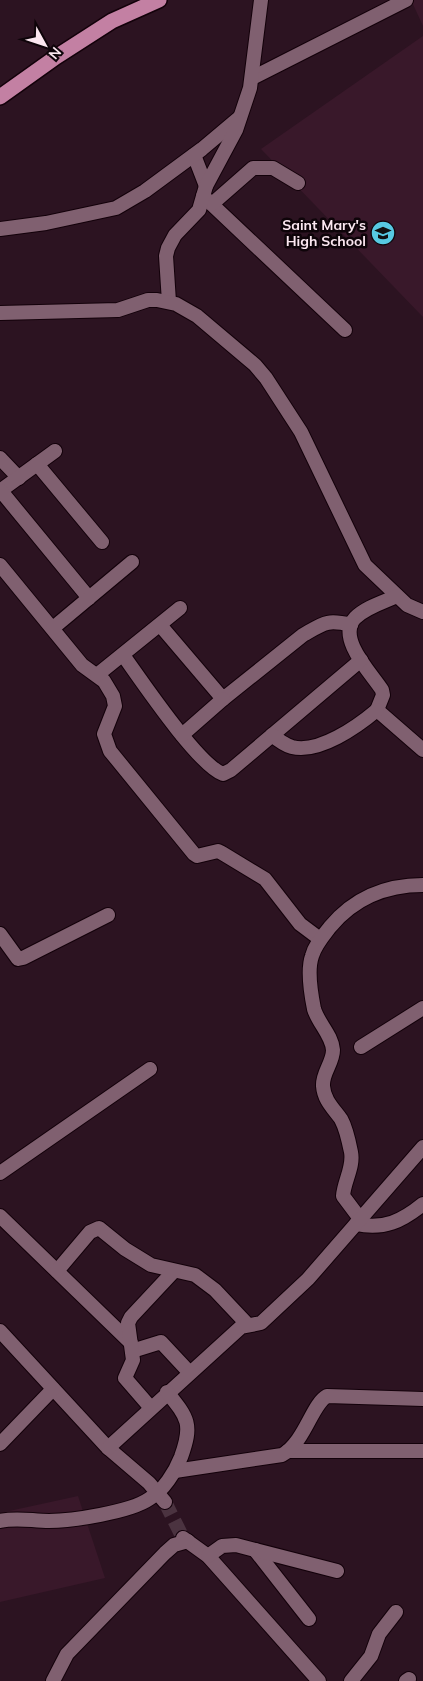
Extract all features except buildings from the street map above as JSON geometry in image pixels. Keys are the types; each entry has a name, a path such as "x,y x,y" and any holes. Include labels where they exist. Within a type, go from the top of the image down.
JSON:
{"main road":[{"path":"0,97 56,57 112,22 159,0"}],"street":[{"path":"169,302 166,256 168,248 175,235 199,210 207,196 241,116 252,78 261,0"},
{"path":"252,78 406,0"},
{"path":"0,229 46,223 116,208 145,191 194,155 241,116"},
{"path":"194,155 207,196 345,330"},
{"path":"207,196 253,168 273,168 298,183"},
{"path":"0,313 82,312 126,308 148,300 169,302 197,316 261,371 301,432 361,560 370,572 407,605 423,612"},
{"path":"55,451 0,491 89,598"},
{"path":"0,458 19,478"},
{"path":"37,464 102,542"},
{"path":"53,628 132,562"},
{"path":"0,565 82,665 104,681 115,700 114,712 104,734 110,751 194,854 198,856 218,851 258,874 300,924 320,939"},
{"path":"272,735 292,747 310,747 344,732 377,710 382,690 352,644 351,625 360,614 397,596"},
{"path":"97,676 180,608"},
{"path":"182,734 303,635 331,621 351,625"},
{"path":"160,625 223,700"},
{"path":"123,655 182,734 216,770 223,774 231,770 361,660"},
{"path":"377,710 423,750"},
{"path":"423,885 407,885 370,894 352,905 337,918 320,939 311,956 315,1011 331,1040 333,1050 323,1085 327,1101 343,1124 351,1152 352,1160 343,1196 359,1222 385,1226 397,1222 423,1204"},
{"path":"0,934 18,958 24,958 108,914"},
{"path":"362,1047 423,1008"},
{"path":"0,1173 150,1069"},
{"path":"108,1448 167,1392 241,1327 258,1325 276,1310 308,1279 423,1147"},
{"path":"0,1216 132,1347"},
{"path":"57,1271 90,1232 99,1228 134,1256 156,1267 187,1272 205,1282 248,1325"},
{"path":"151,1408 125,1378 133,1362 128,1320 174,1271"},
{"path":"0,1331 108,1448 161,1497"},
{"path":"132,1347 161,1342 189,1372"},
{"path":"0,1444 53,1389"},
{"path":"0,1521 16,1518 54,1521 96,1515 161,1497 175,1471 189,1427 186,1416 167,1392"},
{"path":"175,1471 282,1455 288,1451 305,1431 320,1401 327,1396 423,1399"},
{"path":"288,1451 423,1452"},
{"path":"53,1681 67,1654 158,1559 174,1545 186,1540 208,1556 319,1681"},
{"path":"208,1556 227,1544 337,1571"},
{"path":"255,1550 309,1619"},
{"path":"351,1681 371,1656 379,1634 396,1612"}],"shaded area":[{"path":"411,0 423,0 423,26"},
{"name":"Saint Mary's High School","path":"423,36 423,317 261,149"},
{"path":"78,1496 105,1578 0,1602 0,1513"}],"tunnel":[{"path":"165,1502 183,1538"}],"place":[{"name":"Saint Mary's High School","path":"383,233"}]}
